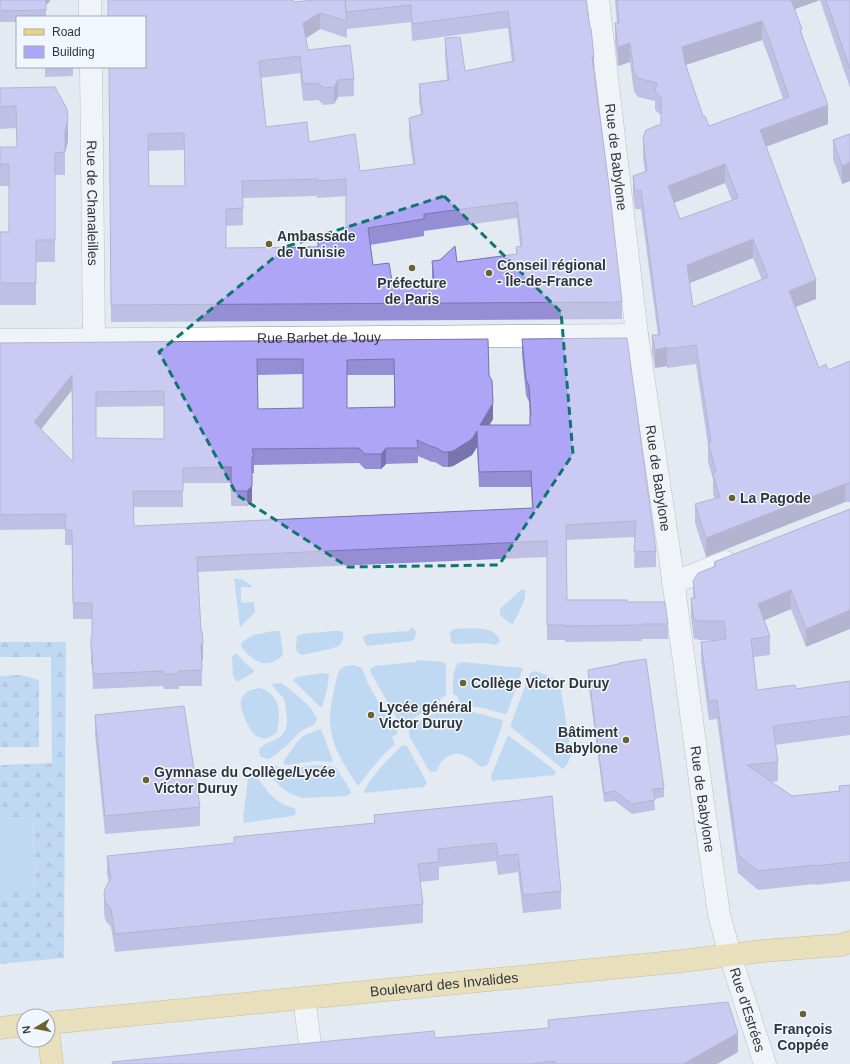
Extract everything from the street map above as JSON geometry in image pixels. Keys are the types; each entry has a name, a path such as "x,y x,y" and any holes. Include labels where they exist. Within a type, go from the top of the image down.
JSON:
{"main road":[{"name":"Boulevard des Invalides","path":"56,1022 676,962 762,951 847,945"},
{"path":"0,1028 16,1026"},
{"path":"50,1048 52,1064"}],"street":[{"path":"90,0 90,16"},
{"name":"Rue de Babylone","path":"598,0 637,335 719,914 730,955"},
{"name":"Rue de Chanaleilles","path":"91,68 94,340"},
{"name":"Rue Barbet de Jouy","path":"0,340 637,335"},
{"path":"673,583 741,556"},
{"name":"Rue d'Estrées","path":"730,955 765,1064"},
{"path":"304,998 310,1044"}],"highlighted area":[{"path":"444,196 561,312 573,454 499,565 348,567 237,495 159,352 288,246"}],"green space":[{"path":"234,578 243,580 253,587 241,587 241,603 254,602 255,612 240,627"},
{"path":"521,590 525,590 525,599 513,624 508,622 500,615 500,609"},
{"path":"411,627 416,631 415,638 412,641 367,646 364,641 363,637 368,634 409,631"},
{"path":"474,628 488,630 494,632 498,636 500,642 495,645 485,643 454,644 451,642 450,632 454,629"},
{"path":"280,631 283,655 277,660 266,663 260,662 250,656 241,646 242,642 253,635"},
{"path":"341,631 343,633 343,639 340,645 302,655 297,652 297,636 302,634"},
{"path":"0,642 66,642 64,958 0,964 0,890 35,889 33,818 0,819 0,765 52,763 51,657 0,657"},
{"path":"237,654 254,670 253,673 237,682 233,676 232,657"},
{"path":"418,660 443,662 446,664 446,695 441,698 438,705 426,710 406,724 400,724 370,669 375,666 415,662"},
{"path":"463,662 523,668 507,713 505,714 483,708 461,705 457,696 453,694 453,682 458,663"},
{"path":"353,665 362,668 375,696 398,733 392,737 395,744 381,757 358,786 335,746 330,720 338,673 341,668"},
{"path":"535,671 547,675 556,681 561,689 571,755 568,763 563,769 511,727 530,673"},
{"path":"323,673 329,674 327,690 322,707 320,707 293,680 297,677"},
{"path":"21,675 39,680 39,747 0,747 0,676"},
{"path":"281,683 309,706 317,718 315,724 301,731 287,745 268,759 261,757 259,753 260,748 279,738 286,730 287,719 285,703 283,698 271,684"},
{"path":"260,688 272,695 277,702 279,711 277,732 265,738 255,735 247,724 241,705 242,699 246,693"},
{"path":"451,710 470,711 502,720 503,723 488,764 485,766 479,766 473,760 459,754 455,754 443,760 437,771 430,772 409,736 409,729 428,716"},
{"path":"321,729 333,761 332,762 314,761 288,765 284,764 284,760 302,737"},
{"path":"508,735 552,768 556,772 555,775 492,781 491,776"},
{"path":"403,745 407,746 427,783 424,787 365,793 364,791 367,785"},
{"path":"319,765 331,766 337,769 351,793 346,796 302,798 289,793 270,776 267,767 293,768"},
{"path":"253,775 257,777 273,797 282,804 295,808 296,814 292,816 244,823 243,817 248,779"},
{"path":"33,818 35,890 0,890 0,819"}],"building":[{"path":"0,0 46,0 46,10 0,11"},
{"path":"108,0 293,0 294,2 314,0 586,0 591,28 594,57 592,57 622,302 111,305 109,68 146,68 146,16 108,16","holes":["411,5 412,24 508,11 514,61 465,71 460,37 445,38 449,80 419,84 423,114 409,118 415,164 360,171 355,134 309,142 307,122 266,127 259,61 300,56 303,84 318,83 324,88 334,87 338,80 354,79 350,45 308,50 303,23 320,13 347,21 346,12","184,133 185,186 149,186 148,134","317,179 317,181 346,179 346,237 318,237 318,247 226,248 226,209 243,208 242,181","517,202 522,246 516,247 517,254 457,262 455,246 440,260 432,261 434,280 393,287 389,263 373,265 368,228 424,219 424,214"]},
{"path":"617,0 791,0 802,29 800,30 828,105 760,130 816,280 789,291 819,368 826,364 828,370 850,361 850,483 706,538 695,504 720,497 713,475 716,470 708,443 711,442 696,345 667,349 667,347 655,350 652,335 660,335 641,190 635,191 633,176 647,171 643,138 646,130 661,124 661,97 655,91 657,83 638,78 634,73 630,43 618,47 615,23 619,23","holes":["762,21 789,97 709,126 705,116 703,116 685,63 682,47","725,164 738,198 680,219 668,186","753,239 768,277 693,307 687,265"]},
{"path":"826,0 850,0 850,69"},
{"path":"55,87 67,109 68,120 65,130 65,152 55,153 55,240 36,240 36,283 0,283 0,232 9,232 9,164 0,164 0,147 17,147 16,106 0,107 0,88"},
{"path":"850,134 850,162 842,166 833,140"},
{"path":"627,338 656,551 634,552 636,521 566,525 567,600 627,600 627,602 665,602 668,624 547,625 547,541 197,557 203,643 201,645 202,670 179,671 179,674 164,674 163,671 93,674 91,649 92,603 73,603 72,530 65,530 66,514 0,515 0,343 488,339 489,375 492,381 493,403 480,425 530,425 531,415 529,386 526,380 522,339","holes":["257,359 303,359 303,408 258,409","394,359 395,407 347,408 347,360","72,375 73,462 34,422","164,391 164,439 96,438 96,392","477,431 479,472 531,471 533,508 134,526 133,491 183,491 183,468 231,467 231,491 247,491 252,486 252,457 254,457 252,449 359,448 365,454 381,454 386,448 418,448 417,440 443,452 453,451 472,439"]},
{"path":"850,509 850,610 806,629 791,590 758,604 770,636 751,639 757,690 795,685 796,689 850,681 850,716 773,726 778,762 747,765 792,796 840,791 839,786 850,785 850,862 758,871 738,855 717,700 709,701 701,642 726,639 724,621 694,620 691,598 695,598 693,581 698,573 716,566 714,562"},
{"name":"Bâtiment Babylone","path":"646,659 664,788 653,789 655,800 632,804 615,791 604,793 588,670"},
{"name":"Gymnase du Collège/Lycée Victor Duruy","path":"184,706 200,807 105,816 95,715"},
{"path":"552,796 561,891 523,895 518,854 498,856 496,843 438,849 439,862 418,864 423,904 115,934 111,909 105,902 105,889 111,878 107,856 234,843 234,837 375,823 374,815"},
{"path":"728,1002 738,1033 683,1064 551,1064 556,1061 529,1064 113,1064 112,1062 434,1031 435,1038 549,1028 548,1020"}],"place":[{"name":"Ambassade de Tunisie","path":"269,244"},
{"name":"Préfecture de Paris","path":"412,268"},
{"name":"Conseil régional - Île-de-France","path":"489,273"},
{"name":"La Pagode","path":"732,498"},
{"name":"Collège Victor Duruy","path":"463,683"},
{"name":"Lycée général Victor Duruy","path":"371,715"},
{"name":"Bâtiment Babylone","path":"626,740"},
{"name":"Gymnase du Collège/Lycée Victor Duruy","path":"146,780"},
{"name":"François Coppée","path":"803,1014"}]}
